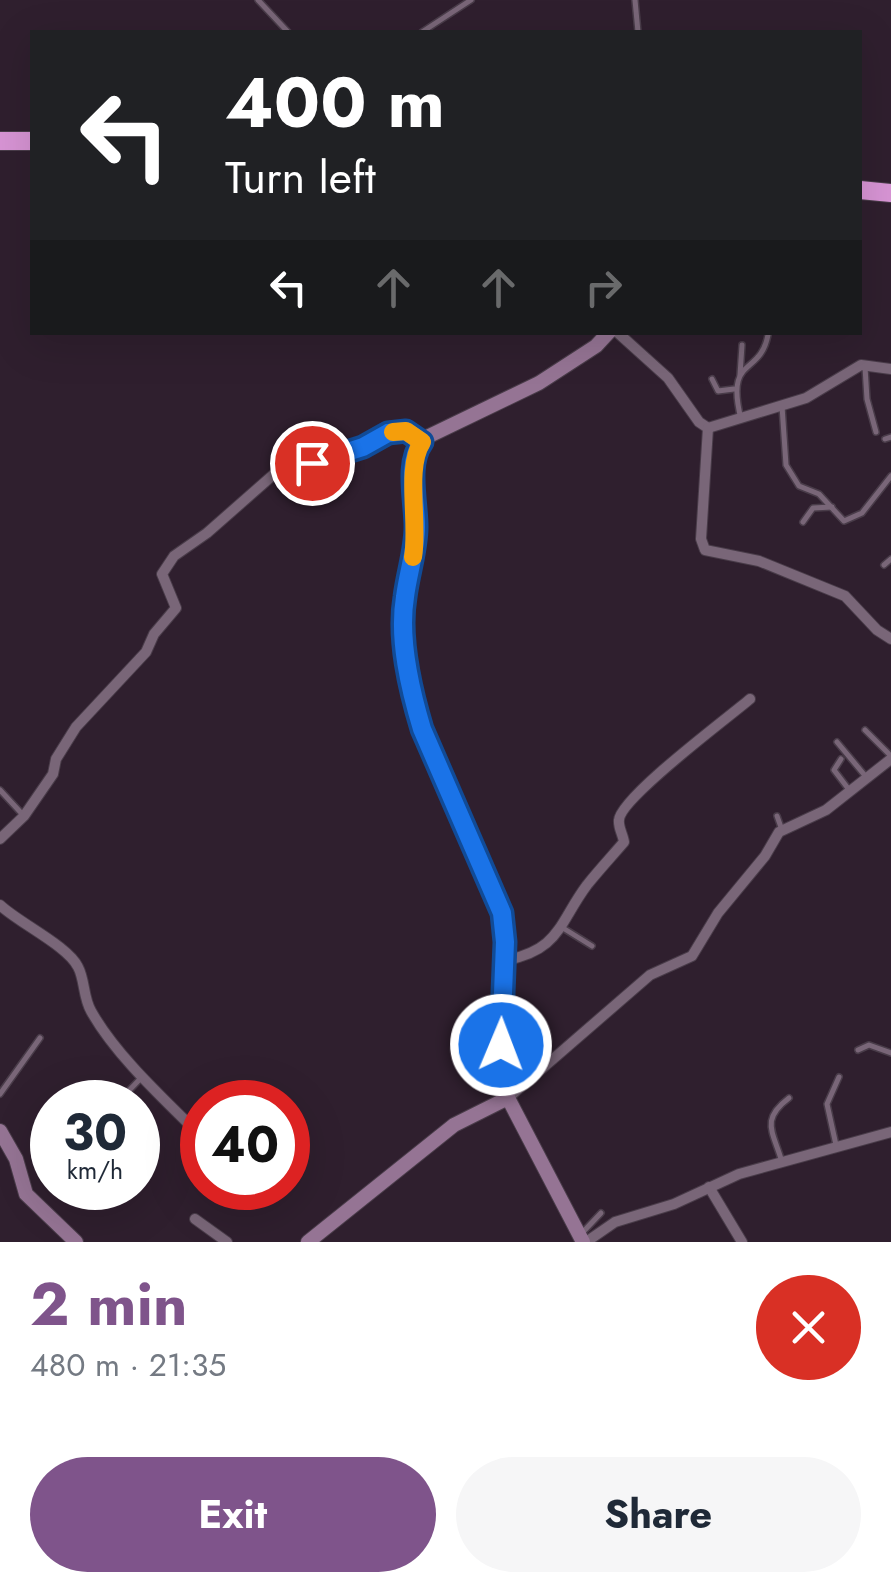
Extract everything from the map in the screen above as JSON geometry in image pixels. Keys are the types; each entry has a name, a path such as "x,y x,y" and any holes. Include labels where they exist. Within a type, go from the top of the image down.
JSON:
{"highway":[{"path":"0,141 30,141"},
{"path":"862,190 891,193"}],"street":[{"path":"606,335 596,346 539,383 433,432 415,456 416,530 403,612 411,683 422,729 497,895 504,928 501,1045 508,1098 583,1240 620,1220 674,1204 739,1174 891,1132"},
{"path":"620,335 668,378 699,422 708,428 811,396 864,364 891,369"},
{"path":"708,428 701,539 705,550 758,560 845,596 891,639"},
{"path":"0,840 24,816 53,774 56,759 76,726 146,652 154,634 176,608 162,574 174,556 207,533 281,468 347,453 388,433 406,431 422,442"},
{"path":"502,961 522,957 562,928 584,889 624,842 619,824 621,813 665,768 750,699"},
{"path":"308,1242 454,1124 508,1098 650,974 689,958 718,912 782,830 822,812 891,758"},
{"path":"0,905 18,922 61,948 78,966 91,1011 141,1078 180,1116"},
{"path":"0,1131 16,1159 26,1194 76,1242"},
{"path":"709,1187 742,1242"},
{"path":"196,1219 226,1242"}],"lane":[{"path":"258,0 286,30"},
{"path":"425,30 471,0"},
{"path":"635,0 638,30"},
{"path":"741,420 734,389 740,375 762,351 768,335"},
{"path":"740,375 742,345"},
{"path":"864,364 876,432"},
{"path":"712,379 715,390 734,389"},
{"path":"782,406 786,465 799,486 819,494 844,521 873,503 891,476"},
{"path":"803,522 813,508 832,507"},
{"path":"884,565 891,559"},
{"path":"865,730 891,758"},
{"path":"837,742 867,778"},
{"path":"841,759 834,770 850,791"},
{"path":"0,790 24,816"},
{"path":"777,816 782,830"},
{"path":"562,928 592,946"},
{"path":"0,1094 40,1038"},
{"path":"858,1050 869,1045 891,1053"},
{"path":"836,1147 827,1104 839,1077"},
{"path":"782,1162 770,1120 772,1111 789,1098"},
{"path":"583,1240 601,1213"}],"slow traffic":[{"path":"393,432 406,431 422,442 414,464 413,557"}],"route":[{"path":"312,463 363,447 388,433 406,431 422,442 414,464 416,542 403,627 422,729 502,913 505,942 501,1045"}]}
